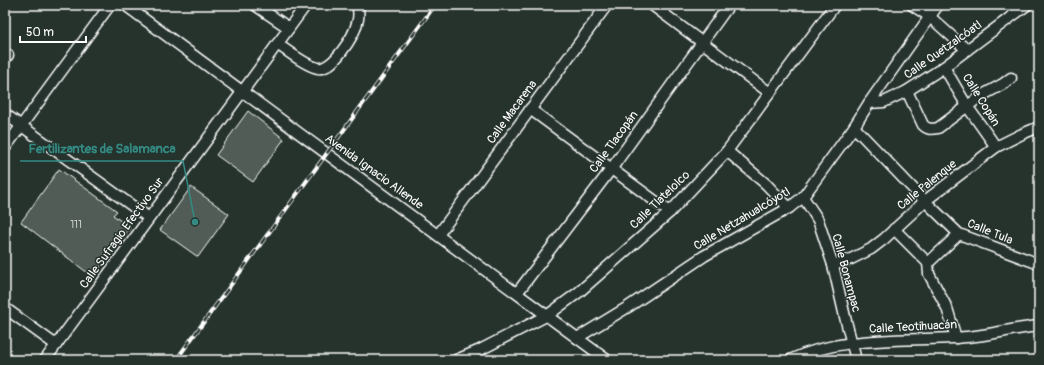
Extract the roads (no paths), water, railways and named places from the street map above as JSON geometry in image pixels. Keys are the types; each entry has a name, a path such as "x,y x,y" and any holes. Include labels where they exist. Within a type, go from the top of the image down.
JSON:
{"street":[{"path":"5,148 110,5"},
{"name":"Avenida Ignacio Allende","path":"125,5 548,315 607,360"},
{"path":"254,5 289,28"},
{"name":"Calle Sufragio Efectivo Sur","path":"45,360 306,5"},
{"path":"277,44 309,64 318,68 326,67 339,55 358,23 359,9 357,5"},
{"name":"Calle Macarena","path":"438,235 607,5"},
{"path":"652,5 770,93"},
{"name":"Calle Tlacopán","path":"517,293 612,168 729,5"},
{"name":"Calle Tlatelolco","path":"456,360 481,355 548,315 579,292 670,212 727,150 835,5"},
{"path":"912,5 929,16 967,50"},
{"name":"Calle Netzahualcóyotl","path":"577,338 628,307 704,256 790,208 803,197 854,127 869,103 938,5"},
{"name":"Calle Quetzalcóatl","path":"869,103 884,102 907,91 944,67 1027,5"},
{"name":"Calle Copán","path":"944,67 967,106 996,147"},
{"path":"907,91 924,125 930,129 938,128 967,106 1011,78"},
{"path":"530,109 670,212"},
{"path":"5,114 149,218"},
{"name":"Calle Tula","path":"854,127 959,234 1039,264"},
{"name":"Calle Palenque","path":"833,265 851,259 871,249 925,201 996,147 1039,127"},
{"path":"727,150 766,184 790,208"},
{"name":"Calle Bonampac","path":"803,197 818,220 833,265 856,360"},
{"path":"894,229 928,263 929,274 947,308 956,338"},
{"path":"928,263 959,234"},
{"path":"5,308 56,345"},
{"name":"Calle Teotihuacán","path":"790,360 811,352 852,344 881,341 986,336 1039,326"}],"railway":[{"path":"176,360 435,5"}],"place":[{"name":"Fertilizantes de Salamanca","path":"195,222"}]}
